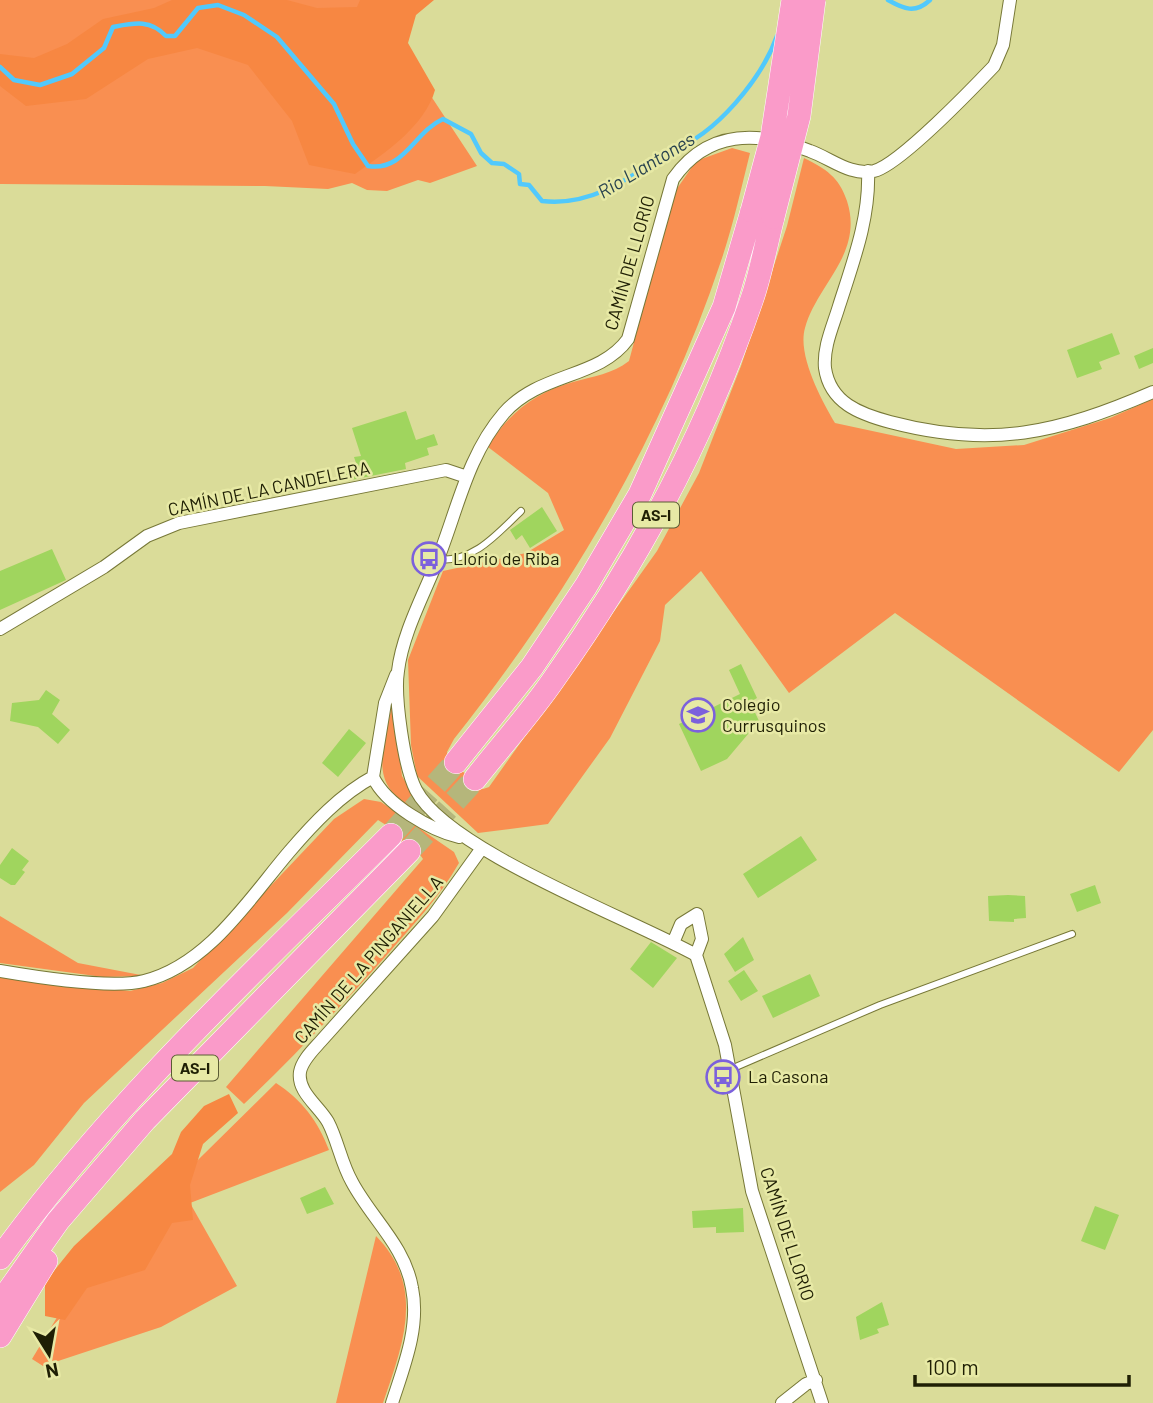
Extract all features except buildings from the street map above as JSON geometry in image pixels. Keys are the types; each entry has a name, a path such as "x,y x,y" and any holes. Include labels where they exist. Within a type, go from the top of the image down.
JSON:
{"highway":[{"name":"AS-I","path":"475,779 552,681 590,626 663,502 712,397 752,299 772,136 793,0"},
{"name":"AS-I","path":"456,762 532,667 586,586 640,494 724,307 799,116 814,0"},
{"name":"AS-I","path":"0,1258 37,1207 126,1102 391,835"},
{"name":"AS-I","path":"0,1303 58,1221 145,1120 409,851"},
{"path":"0,1235 29,1199 126,1102"},
{"path":"0,1336 68,1228 145,1120"}],"street":[{"path":"1010,0 1003,45 994,65 897,158 878,170 868,172 865,217 825,356 830,384 850,407 867,416 927,432 967,437 1002,437 1062,426 1153,392"},
{"name":"CAMÍN DE LLORIO","path":"469,840 440,833 400,806 377,786 373,777 385,703 414,617 438,560 476,453 489,430 521,397 541,384 597,365 618,353 628,339 673,179 687,159 705,146 750,138 779,141 858,172 868,172"},
{"name":"CAMÍN DE LA CANDELERA","path":"0,629 160,530 179,523 446,470 467,477"},
{"name":"CAMÍN DE LLORIO","path":"397,671 405,759 416,791 446,824 482,848 696,956 709,989 729,1070 752,1191 822,1403"},
{"path":"0,971 117,984 142,982 169,972 198,954 304,835 357,786 373,777"},
{"name":"CAMÍN DE LA PINGANIELLA","path":"392,1403 412,1335 412,1288 400,1251 374,1220 352,1182 327,1120 306,1093 300,1072 305,1060 321,1041 433,916 482,848"},
{"path":"673,943 681,924 698,914 702,939 696,956"},
{"path":"782,1403 816,1380"}],"lane":[{"path":"438,560 471,555 521,511"},
{"path":"729,1070 880,1006 1072,934"}],"shaded area":[{"path":"0,0 425,0 410,10 402,45 427,90 477,166 430,183 418,180 387,191 367,190 352,183 328,189 0,184"},
{"path":"172,0 287,0 317,8 357,7 360,0 434,0 416,15 408,43 435,90 430,103 413,127 391,148 355,174 309,165 292,121 248,65 197,48 148,59 86,99 26,106 0,86 0,54 34,58 67,44 103,19 154,8"},
{"path":"732,148 750,153 737,207 698,326 671,389 641,451 573,571 496,685 454,739 447,752 448,759 483,789 489,787 657,551 699,473 741,366 787,226 804,158 836,180 847,201 851,220 844,253 811,312 803,339 812,377 835,423 956,449 1024,445 1110,418 1153,399 1153,730 1119,772 895,613 789,693 701,571 665,605 660,641 610,738 548,824 478,833 417,776 411,745 408,660 443,571 526,553 564,530 548,493 488,447 504,424 535,398 560,386 609,372 629,361 674,193 696,161"},
{"path":"393,699 402,776 425,814 405,804 393,793 385,780 383,752"},
{"path":"364,799 381,802 454,852 459,863 425,911 334,1013 244,1104 226,1087 423,859 416,849 401,843 397,832 378,820 287,913 84,1103 34,1165 0,1192 0,977 130,991 162,983 193,968 334,819"},
{"path":"0,916 78,963 146,976 103,977 0,963"},
{"path":"276,1083 308,1112 329,1150 190,1203 237,1286 161,1327 43,1366 32,1359 74,1289 136,1221"},
{"path":"229,1094 238,1113 203,1144 190,1185 193,1220 172,1223 145,1270 87,1288 65,1320 45,1316 45,1282 74,1246 172,1154 181,1132 204,1106"},
{"path":"376,1236 391,1255 401,1275 406,1316 403,1338 383,1403 336,1403"}],"waterway":[{"name":"Rio Llantones","path":"888,0 909,9 919,7 930,0"},
{"name":"Rio Llantones","path":"0,67 14,80 40,85 72,74 104,48 113,27 128,24 148,25 166,36 175,36 198,8 218,5 244,15 277,37 334,104 353,144 368,166 391,163 443,119 471,134 481,153 492,163 504,164 519,174 520,184 529,185 542,201 560,202 594,195 610,188 705,132 749,87 777,36"}],"tunnel":[{"path":"391,835 456,762"},
{"path":"409,851 475,779"}],"place":[{"name":"Llorio de Riba","path":"429,559"},
{"name":"Colegio Currusquinos","path":"698,715"},
{"name":"La Casona","path":"723,1077"}]}
